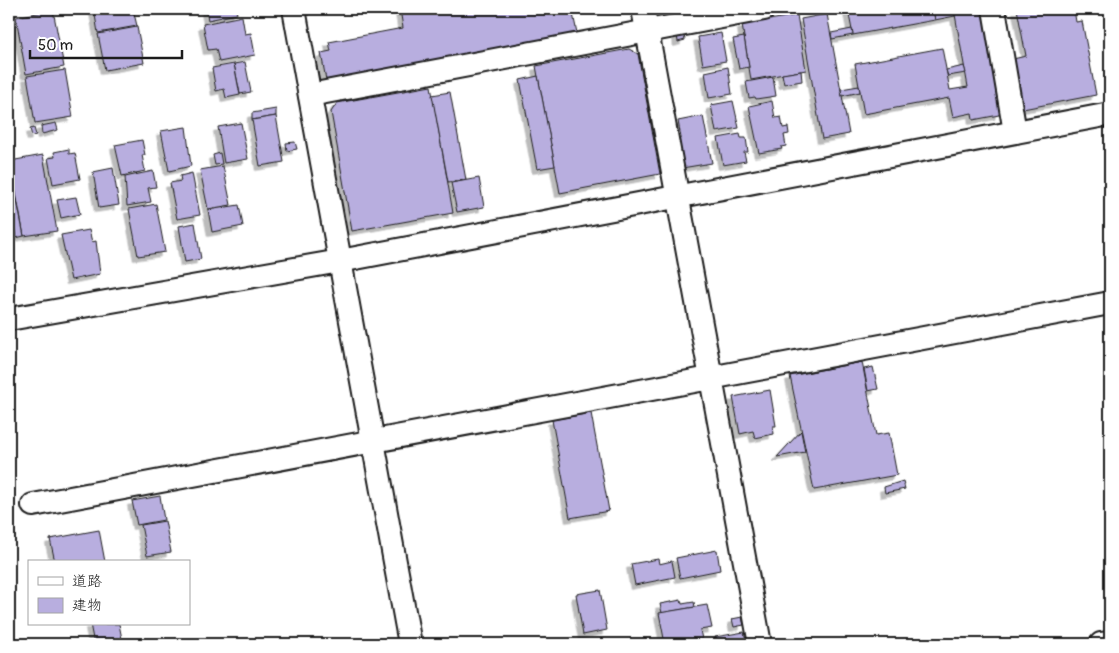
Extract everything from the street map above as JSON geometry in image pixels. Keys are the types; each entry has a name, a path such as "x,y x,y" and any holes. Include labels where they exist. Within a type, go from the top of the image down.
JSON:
{"street":[{"path":"294,9 410,644"},
{"path":"643,9 760,644"},
{"path":"310,95 764,9"},
{"path":"994,9 1015,132"},
{"path":"9,319 340,261 1110,114"},
{"path":"33,504 1110,303"},
{"path":"1101,644 1110,643"}],"building":[{"path":"94,9 133,9 137,26 98,33"},
{"path":"206,9 236,9 237,14 208,20"},
{"path":"400,9 572,9 577,33 326,80 321,53 331,51 329,42 403,28"},
{"path":"933,9 935,20 853,35 848,10"},
{"path":"954,9 982,9 1001,107 999,115 973,120 972,113 953,117 949,98 864,114 855,64 942,48 950,90 968,87"},
{"path":"1017,9 1074,9 1076,22 1082,21 1096,95 1023,109 1013,59 1026,56"},
{"path":"53,10 64,67 26,74 16,17"},
{"path":"954,11 955,16 935,20 934,14"},
{"path":"827,14 849,134 822,139 801,19"},
{"path":"797,15 806,70 751,80 742,25"},
{"path":"242,16 245,34 251,33 255,55 219,62 216,49 208,50 203,24"},
{"path":"137,27 144,63 105,70 98,34"},
{"path":"852,29 853,35 832,39 831,33"},
{"path":"721,33 726,61 703,65 698,37"},
{"path":"684,34 685,40 678,42 677,35"},
{"path":"744,37 749,67 739,69 733,39"},
{"path":"629,49 638,54 660,174 560,193 536,66"},
{"path":"245,62 251,92 240,94 234,64"},
{"path":"234,64 240,95 226,98 224,89 216,91 212,68"},
{"path":"964,66 966,73 948,76 946,70"},
{"path":"728,67 732,94 709,98 705,72"},
{"path":"65,70 73,117 35,123 27,76"},
{"path":"801,71 802,81 784,84 782,74"},
{"path":"538,76 555,166 537,169 520,80"},
{"path":"773,77 776,96 756,99 755,97 749,98 746,82"},
{"path":"431,86 453,213 352,231 331,112 337,103"},
{"path":"859,86 860,92 842,96 841,89"},
{"path":"450,92 466,180 448,182 432,95"},
{"path":"733,101 739,128 716,132 711,105"},
{"path":"772,101 775,118 781,117 783,128 788,127 789,134 784,135 786,146 781,147 782,149 759,153 749,106"},
{"path":"276,109 276,116 252,120 252,113"},
{"path":"276,116 284,162 260,166 252,120"},
{"path":"703,116 712,163 682,168 676,139 681,138 678,121"},
{"path":"56,123 58,130 42,134 41,126"},
{"path":"241,123 248,159 224,163 218,127"},
{"path":"186,127 191,166 169,171 161,131"},
{"path":"34,128 36,135 32,136 30,129"},
{"path":"740,134 741,138 746,138 748,152 744,152 746,161 723,165 718,138"},
{"path":"142,140 145,155 142,155 145,171 122,176 115,145"},
{"path":"295,142 297,149 287,151 286,143"},
{"path":"69,149 69,154 75,153 80,179 53,184 48,158 55,157 54,152"},
{"path":"220,153 222,164 215,165 213,155"},
{"path":"43,155 57,231 24,236 10,161"},
{"path":"9,161 24,236 16,238 9,196"},
{"path":"223,166 231,205 208,209 200,170"},
{"path":"113,168 119,205 99,208 93,172"},
{"path":"153,171 156,187 148,188 151,202 127,206 125,177"},
{"path":"192,173 200,215 177,219 170,183 181,181 180,176"},
{"path":"479,178 484,207 457,212 451,183"},
{"path":"76,197 80,214 61,218 57,200"},
{"path":"156,204 165,252 138,256 129,209"},
{"path":"239,205 243,226 212,232 208,210"},
{"path":"195,223 201,259 185,262 179,226"},
{"path":"89,230 92,242 96,241 100,274 71,280 61,235"},
{"path":"862,362 876,435 889,433 897,475 814,490 790,376"},
{"path":"873,367 878,389 868,391 864,369"},
{"path":"770,390 776,426 773,426 774,434 755,438 753,431 740,434 733,397"},
{"path":"591,413 609,511 570,518 552,420"},
{"path":"801,431 805,452 777,457"},
{"path":"903,481 905,489 885,493 884,487"},
{"path":"160,496 164,520 137,525 132,501"},
{"path":"165,521 171,552 147,556 141,525"},
{"path":"99,530 105,560 55,560 50,539"},
{"path":"717,550 720,570 680,578 676,558"},
{"path":"658,559 659,564 672,561 675,577 635,585 631,564"},
{"path":"600,590 607,630 583,635 576,594"},
{"path":"681,600 682,604 694,602 695,607 662,613 660,604"},
{"path":"707,605 712,628 700,630 703,644 665,644 659,613"},
{"path":"742,617 744,625 734,627 732,619"},
{"path":"90,626 119,626 123,644 94,644"},
{"path":"744,632 747,644 717,644 715,637"},
{"path":"716,641 717,644 703,644 703,643"}]}
